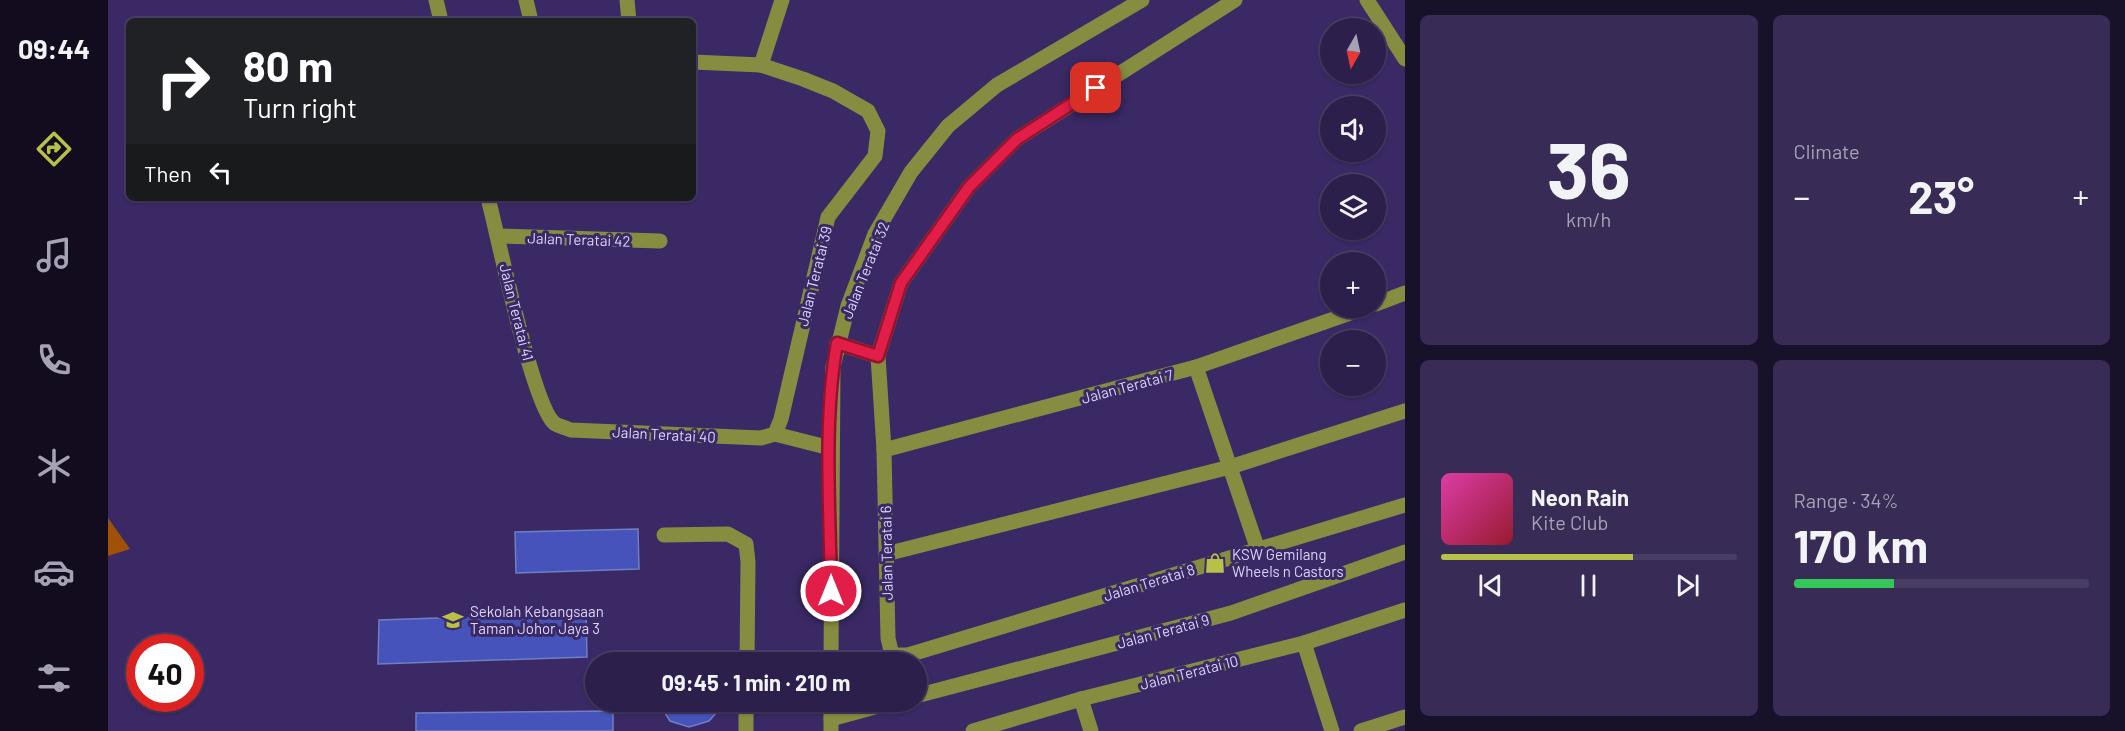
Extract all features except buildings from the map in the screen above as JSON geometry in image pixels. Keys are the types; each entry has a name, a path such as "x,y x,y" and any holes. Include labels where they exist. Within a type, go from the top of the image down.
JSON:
{"street":[{"path":"436,0 440,18"},
{"path":"526,0 530,18"},
{"path":"627,0 629,18"},
{"path":"696,62 761,65 782,0"},
{"name":"Jalan Teratai 32","path":"831,652 830,448 833,367 837,343 848,306 876,234 911,172 948,126 997,85 1142,0"},
{"path":"837,343 878,356 901,283 969,187 1017,139 1235,0"},
{"path":"1367,0 1405,59"},
{"name":"Jalan Teratai 39","path":"761,65 833,91 868,111 878,131 875,156 828,217 781,419 775,434"},
{"name":"Jalan Teratai 41","path":"489,201 530,366 543,407 554,423"},
{"name":"Jalan Teratai 42","path":"498,236 660,241"},
{"path":"1386,300 1405,293"},
{"name":"Jalan Teratai 7","path":"884,450 1196,367 1336,318"},
{"name":"Jalan Teratai 6","path":"878,356 884,450 888,638 891,652"},
{"path":"1196,367 1258,550"},
{"path":"886,554 1230,467 1405,411"},
{"name":"Jalan Teratai 40","path":"554,423 571,430 761,438 775,434"},
{"path":"775,434 830,448"},
{"name":"Jalan Teratai 8","path":"918,652 1405,505"},
{"path":"664,535 728,534 746,544 748,562 747,652"},
{"name":"Jalan Teratai 9","path":"927,693 1231,613 1405,552"},
{"name":"Jalan Teratai 10","path":"973,731 1082,699 1304,644 1405,610"},
{"path":"1304,644 1332,731"},
{"path":"1082,699 1091,731"},
{"path":"746,712 746,731"},
{"path":"831,725 866,712"},
{"path":"1361,731 1405,717"}],"shaded area":[{"path":"108,518 130,549 108,556"}],"place":[{"name":"KSW Gemilang Wheels n Castors","path":"1215,563"},
{"name":"Sekolah Kebangsaan Taman Johor Jaya 3","path":"453,620"}],"route":[{"path":"831,591 830,448 833,367 837,343 878,356 901,283 969,187 1017,139 1096,88"}]}
